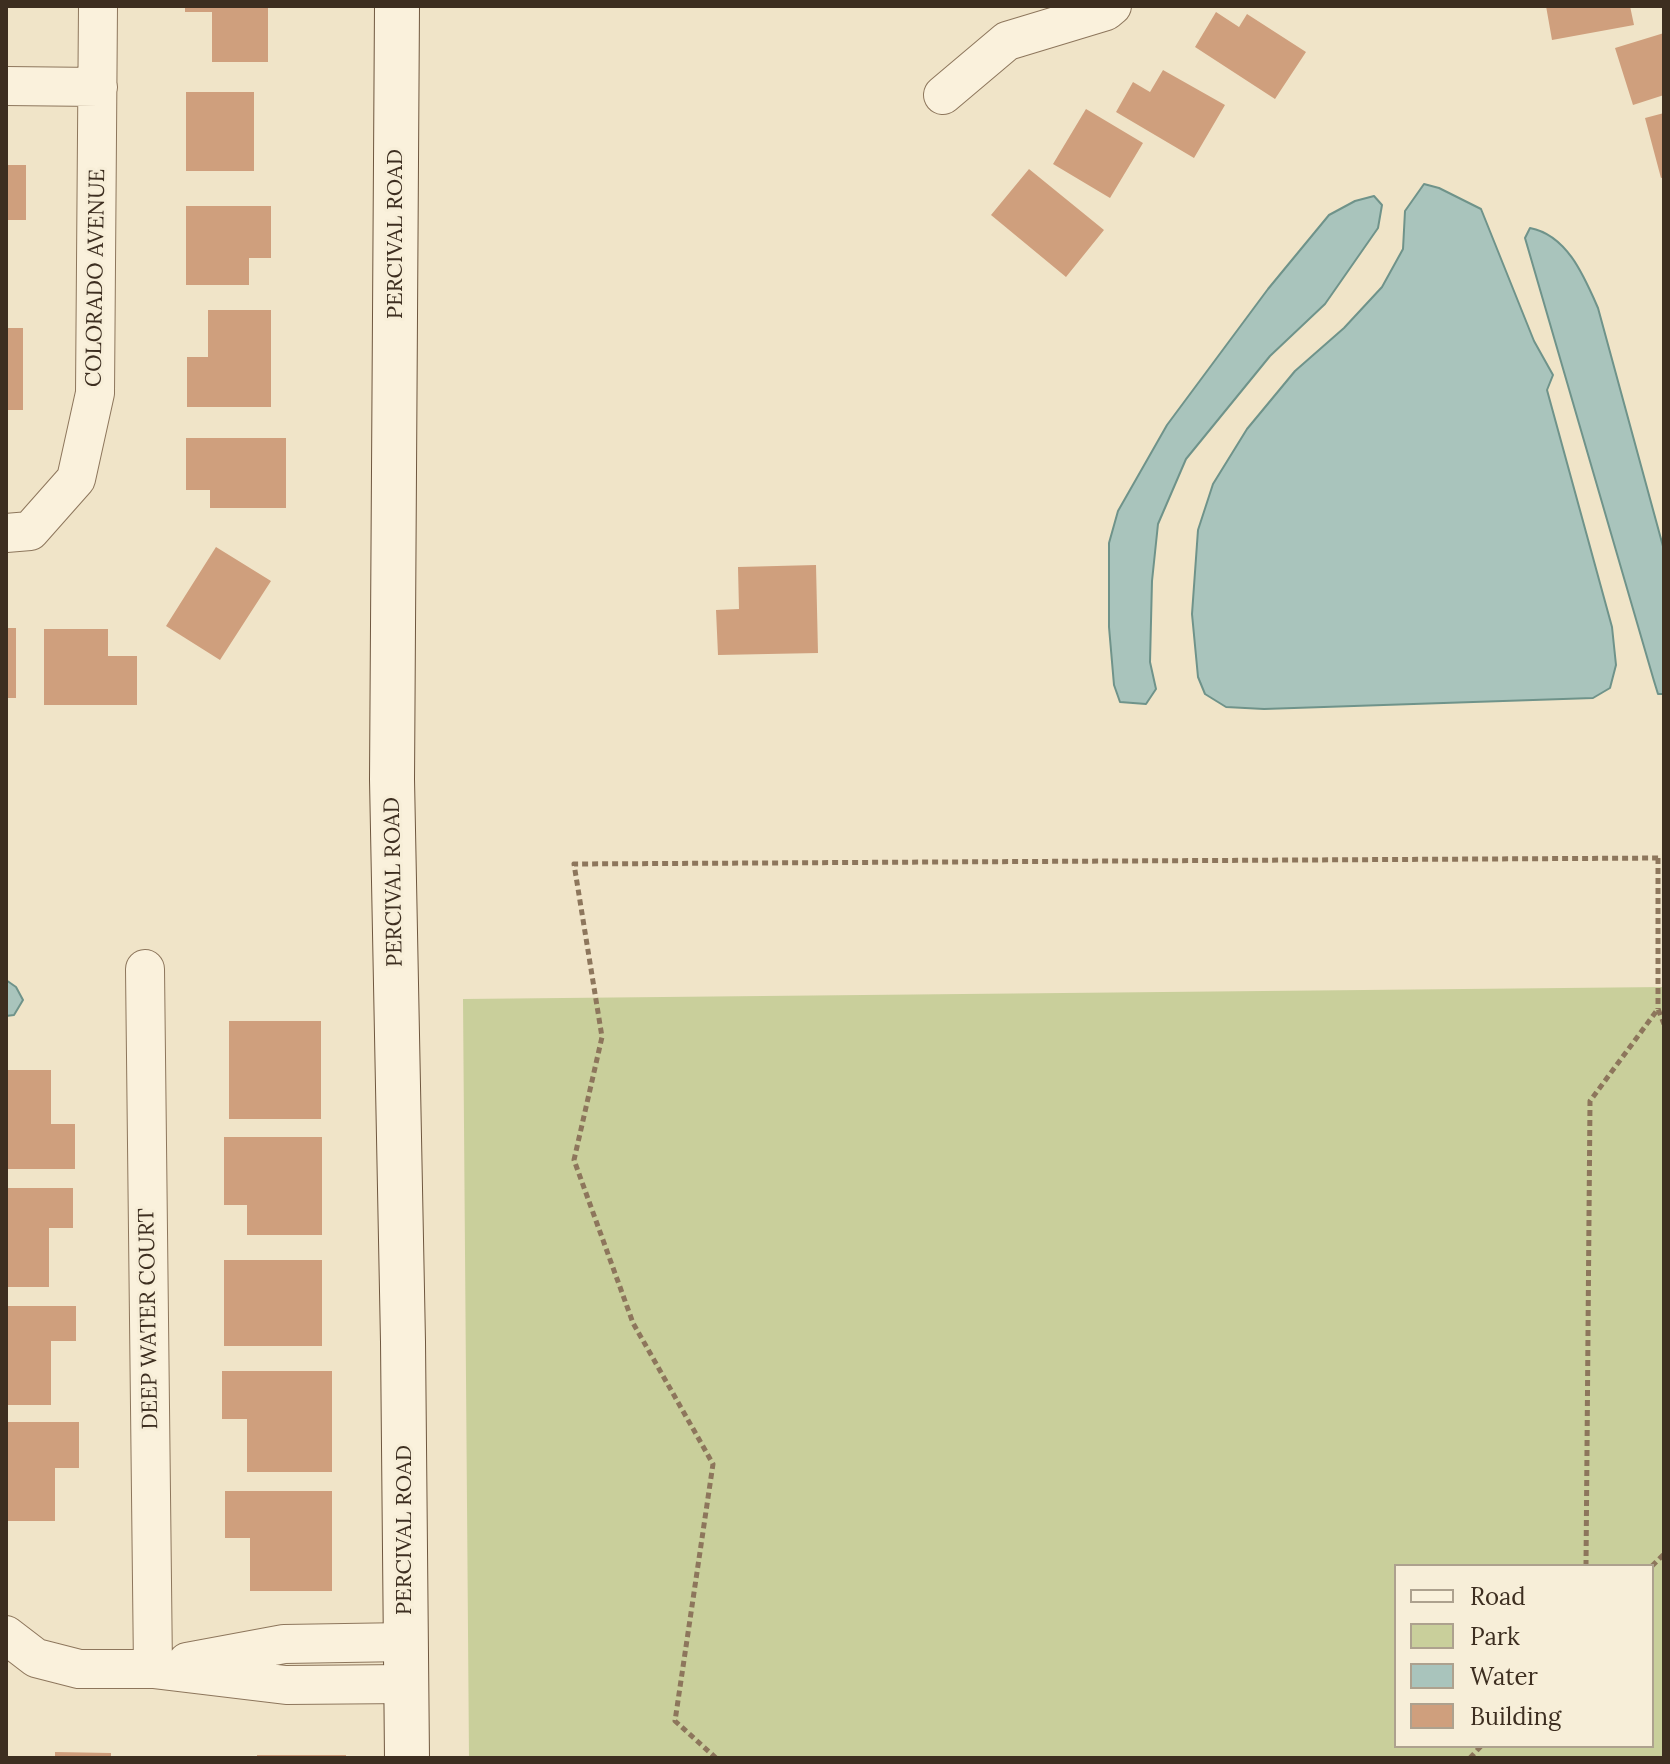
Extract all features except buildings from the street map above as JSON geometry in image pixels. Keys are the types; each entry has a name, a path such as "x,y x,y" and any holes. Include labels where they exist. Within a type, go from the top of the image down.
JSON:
{"street":[{"name":"COLORADO AVENUE","path":"18,532 76,479 95,393 98,6"},
{"name":"PERCIVAL ROAD","path":"397,6 392,779 403,1326 407,1758"},
{"path":"943,95 1007,41 1106,11 1112,6"},
{"path":"6,86 98,87"},
{"name":"DEEP WATER COURT","path":"145,969 153,1669"},
{"path":"6,1635 36,1658 79,1669 153,1669 286,1685 317,1684 406,1663"},
{"path":"153,1669 284,1644 317,1644 406,1663"},
{"path":"317,1644 317,1684"}],"path":[{"path":"716,1758 675,1721 713,1464 633,1323 574,1160 602,1037 574,864 1661,858 1658,1009 1664,1024"},
{"path":"1586,1564 1590,1101 1658,1009"}],"green space":[{"path":"1664,987 1664,1758 469,1758 463,999"}],"water":[{"path":"1424,184 1481,209 1534,341 1553,375 1547,390 1612,627 1616,665 1610,688 1593,698 1264,709 1226,707 1205,694 1198,677 1192,614 1198,530 1213,484 1247,429 1295,371 1344,328 1382,287 1403,249 1405,211"},
{"path":"1374,196 1382,205 1378,228 1325,304 1270,356 1186,459 1158,524 1152,581 1150,662 1156,689 1146,704 1120,702 1114,685 1109,627 1109,543 1118,511 1167,425 1268,289 1329,215 1355,201"},
{"path":"1530,228 1543,232 1564,248 1580,270 1598,308 1664,550 1664,694 1658,694 1654,681 1525,238"},
{"path":"6,980 16,987 23,1000 14,1015 6,1016"}]}
